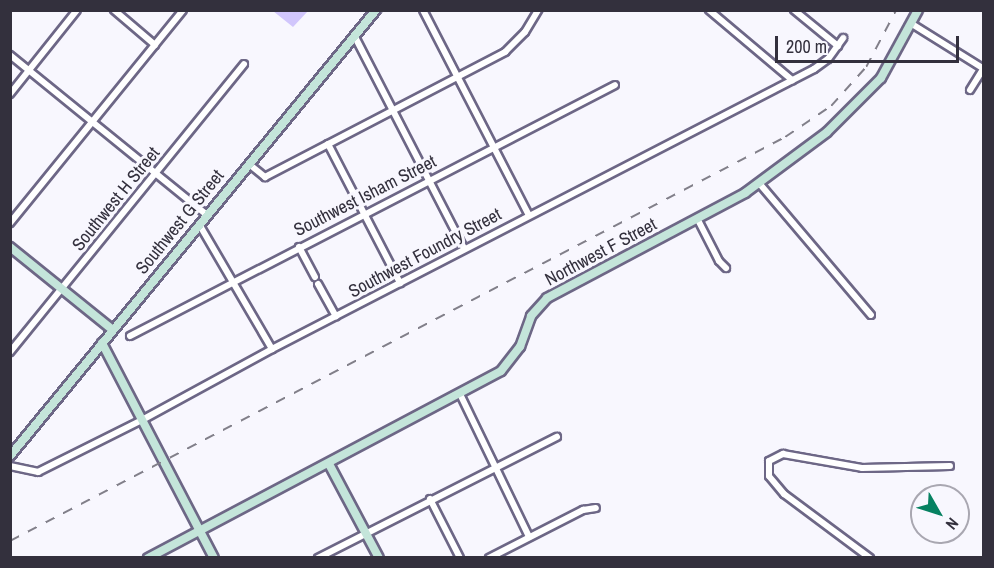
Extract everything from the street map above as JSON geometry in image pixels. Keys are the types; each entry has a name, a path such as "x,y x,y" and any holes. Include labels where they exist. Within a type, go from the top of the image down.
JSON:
{"street":[{"path":"10,94 77,10"},
{"path":"114,10 155,45"},
{"path":"10,223 183,10"},
{"name":"Southwest G Street","path":"10,456 376,10"},
{"path":"423,10 529,215"},
{"path":"249,164 264,177 505,52 525,32 538,10"},
{"path":"709,10 792,80"},
{"path":"794,10 838,46"},
{"name":"Northwest F Street","path":"148,558 330,464 507,366 520,347 531,316 548,298 698,220 759,183 808,147 861,100 889,66 918,10"},
{"path":"912,24 983,69 970,90"},
{"path":"355,37 465,248"},
{"name":"Southwest Foundry Street","path":"10,466 38,472 142,420 272,349 824,63 843,38"},
{"path":"10,55 207,215"},
{"name":"Southwest H Street","path":"10,352 244,64"},
{"name":"Southwest Isham Street","path":"130,336 615,85"},
{"path":"328,144 400,283"},
{"path":"759,183 871,315"},
{"path":"698,220 719,261 726,268"},
{"path":"199,224 235,281 272,349"},
{"path":"10,247 113,330"},
{"path":"299,247 315,277"},
{"path":"318,284 336,316"},
{"path":"102,343 214,558"},
{"path":"460,394 529,537"},
{"path":"318,558 430,499 496,469 557,437"},
{"path":"870,558 784,494 769,476 769,461 783,454 862,468 950,466"},
{"path":"330,464 379,558"},
{"path":"430,499 460,558"},
{"path":"489,558 583,510 596,508"}],"shaded area":[{"path":"273,11 308,11 293,27"}],"railway":[{"path":"10,541 785,137 831,106 866,67 896,10"}]}
